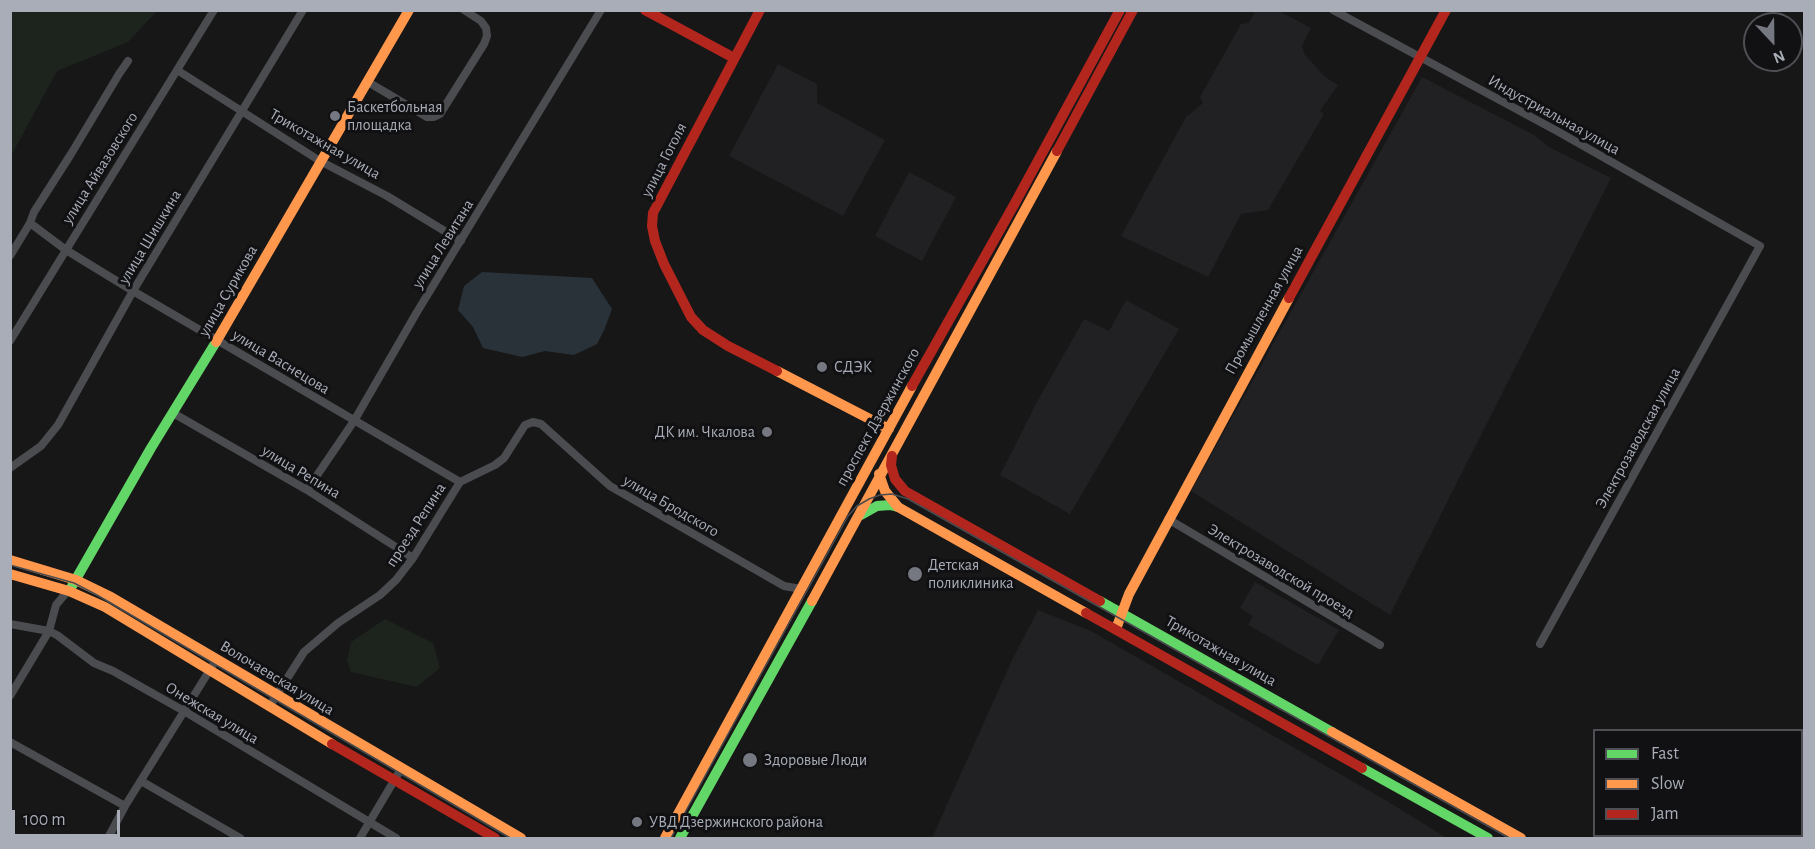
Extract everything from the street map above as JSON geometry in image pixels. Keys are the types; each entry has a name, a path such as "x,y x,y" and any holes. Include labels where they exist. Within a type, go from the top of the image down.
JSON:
{"main road":[{"name":"улица Сурикова","path":"72,585 409,10"},
{"path":"645,10 734,58"},
{"name":"улица Гоголя","path":"760,10 653,213 652,226 655,241 691,317 703,330 728,346 889,429"},
{"name":"проспект Дзержинского","path":"665,838 1120,10"},
{"name":"проспект Дзержинского","path":"680,838 880,477 1133,10"},
{"name":"Промышленная улица","path":"1116,628 1121,612 1225,412 1446,10"},
{"path":"879,446 880,477 885,491 898,507"},
{"path":"893,451 891,465 895,479 905,491"},
{"path":"843,513 859,498 870,494 905,491"},
{"name":"Трикотажная улица","path":"905,491 1521,838"},
{"path":"858,517 877,506 898,507"},
{"name":"Трикотажная улица","path":"898,507 1488,838"},
{"name":"Волочаевская улица","path":"10,560 72,585 111,597 214,665 269,707 495,838"},
{"name":"Волочаевская улица","path":"10,574 72,585"},
{"name":"Волочаевская улица","path":"214,665 276,696 520,838"}],"street":[{"name":"улица Айвазовского","path":"10,341 214,10"},
{"name":"улица Шишкина","path":"10,468 41,446 58,425 133,291 303,10"},
{"path":"368,82 427,117 440,114 487,36 486,28 481,21 464,10"},
{"name":"улица Левитана","path":"306,490 354,421 417,312 601,10"},
{"name":"Индустриальная улица","path":"1333,10 1557,130 1760,246"},
{"path":"10,256 34,212 128,61"},
{"name":"Трикотажная улица","path":"177,70 320,161 387,196 461,241"},
{"name":"улица Васнецова","path":"30,223 66,250 133,291 460,482"},
{"name":"Электрозаводская улица","path":"1540,644 1760,246"},
{"name":"улица Репина","path":"173,413 306,490 413,558"},
{"name":"проезд Репина","path":"269,707 304,652 338,623 380,595 396,580 413,558 460,482 495,465 504,458 525,425 533,422 542,424"},
{"name":"улица Бродского","path":"542,424 610,486 784,586 801,589"},
{"name":"Электрозаводской проезд","path":"1168,519 1380,645"},
{"path":"10,696 49,631 56,605 72,585"},
{"name":"Онежская улица","path":"10,624 49,631 57,635 94,663 113,671 184,711 396,838"},
{"path":"108,838 125,806 214,665"},
{"path":"10,742 125,806"},
{"path":"360,838 401,769"},
{"path":"141,781 240,838"}],"shaded area":[{"path":"11,10 157,11 128,42 57,71 11,156"},
{"path":"1255,11 1279,11 1311,28 1302,46 1305,55 1325,77 1338,85 1320,111 1324,114 1268,210 1241,214 1208,277 1121,236 1186,117 1203,103 1200,97 1241,24 1249,23"},
{"path":"778,64 817,84 817,103 885,140 843,216 729,156"},
{"path":"1422,77 1534,135 1549,147 1611,178 1390,615 1191,491"},
{"path":"909,172 956,197 922,261 875,236"},
{"path":"482,272 592,278 612,309 597,344 574,355 545,351 522,357 483,348 473,327 458,310 464,286"},
{"path":"1126,300 1179,329 1070,514 1000,475 1038,400 1084,319 1109,331"},
{"path":"1255,582 1339,630 1318,665 1248,625 1253,616 1240,608"},
{"path":"1038,610 1091,631 1387,801 1447,838 932,838 1012,660"},
{"path":"385,619 433,643 440,668 417,687 351,672 347,661 351,642"}],"tram line":[{"path":"671,838 848,516 857,506 869,499 892,494 908,499 1509,838"},
{"path":"10,565 74,583 97,595 510,838"}],"traffic: fast":[{"path":"72,586 151,448 216,342"},
{"path":"861,515 877,506 898,507"},
{"path":"680,838 812,601"},
{"path":"1100,601 1332,732"},
{"path":"1362,768 1488,838"}],"traffic: slow":[{"path":"216,342 409,10"},
{"path":"812,601 1057,151"},
{"path":"1116,629 1129,594 1289,298"},
{"path":"777,371 889,429"},
{"path":"665,838 912,386"},
{"path":"879,474 885,491 898,507 1086,613"},
{"path":"10,560 76,580 111,597 521,838"},
{"path":"10,574 69,591 105,607 332,744"},
{"path":"1332,732 1521,838"}],"traffic: jam":[{"path":"645,10 734,58"},
{"path":"760,10 653,213 652,226 664,264 691,317 703,330 728,346 777,371"},
{"path":"912,386 1120,10"},
{"path":"1057,151 1133,10"},
{"path":"1289,298 1446,10"},
{"path":"892,456 891,465 895,479 905,491 1100,601"},
{"path":"1086,613 1362,768"},
{"path":"332,744 495,838"}],"place":[{"name":"Баскетбольная площадка","path":"335,116"},
{"name":"СДЭК","path":"822,367"},
{"name":"ДК им. Чкалова","path":"767,432"},
{"name":"Детская поликлиника","path":"915,574"},
{"name":"Здоровые Люди","path":"750,760"},
{"name":"УВД Дзержинского района","path":"637,822"}]}
